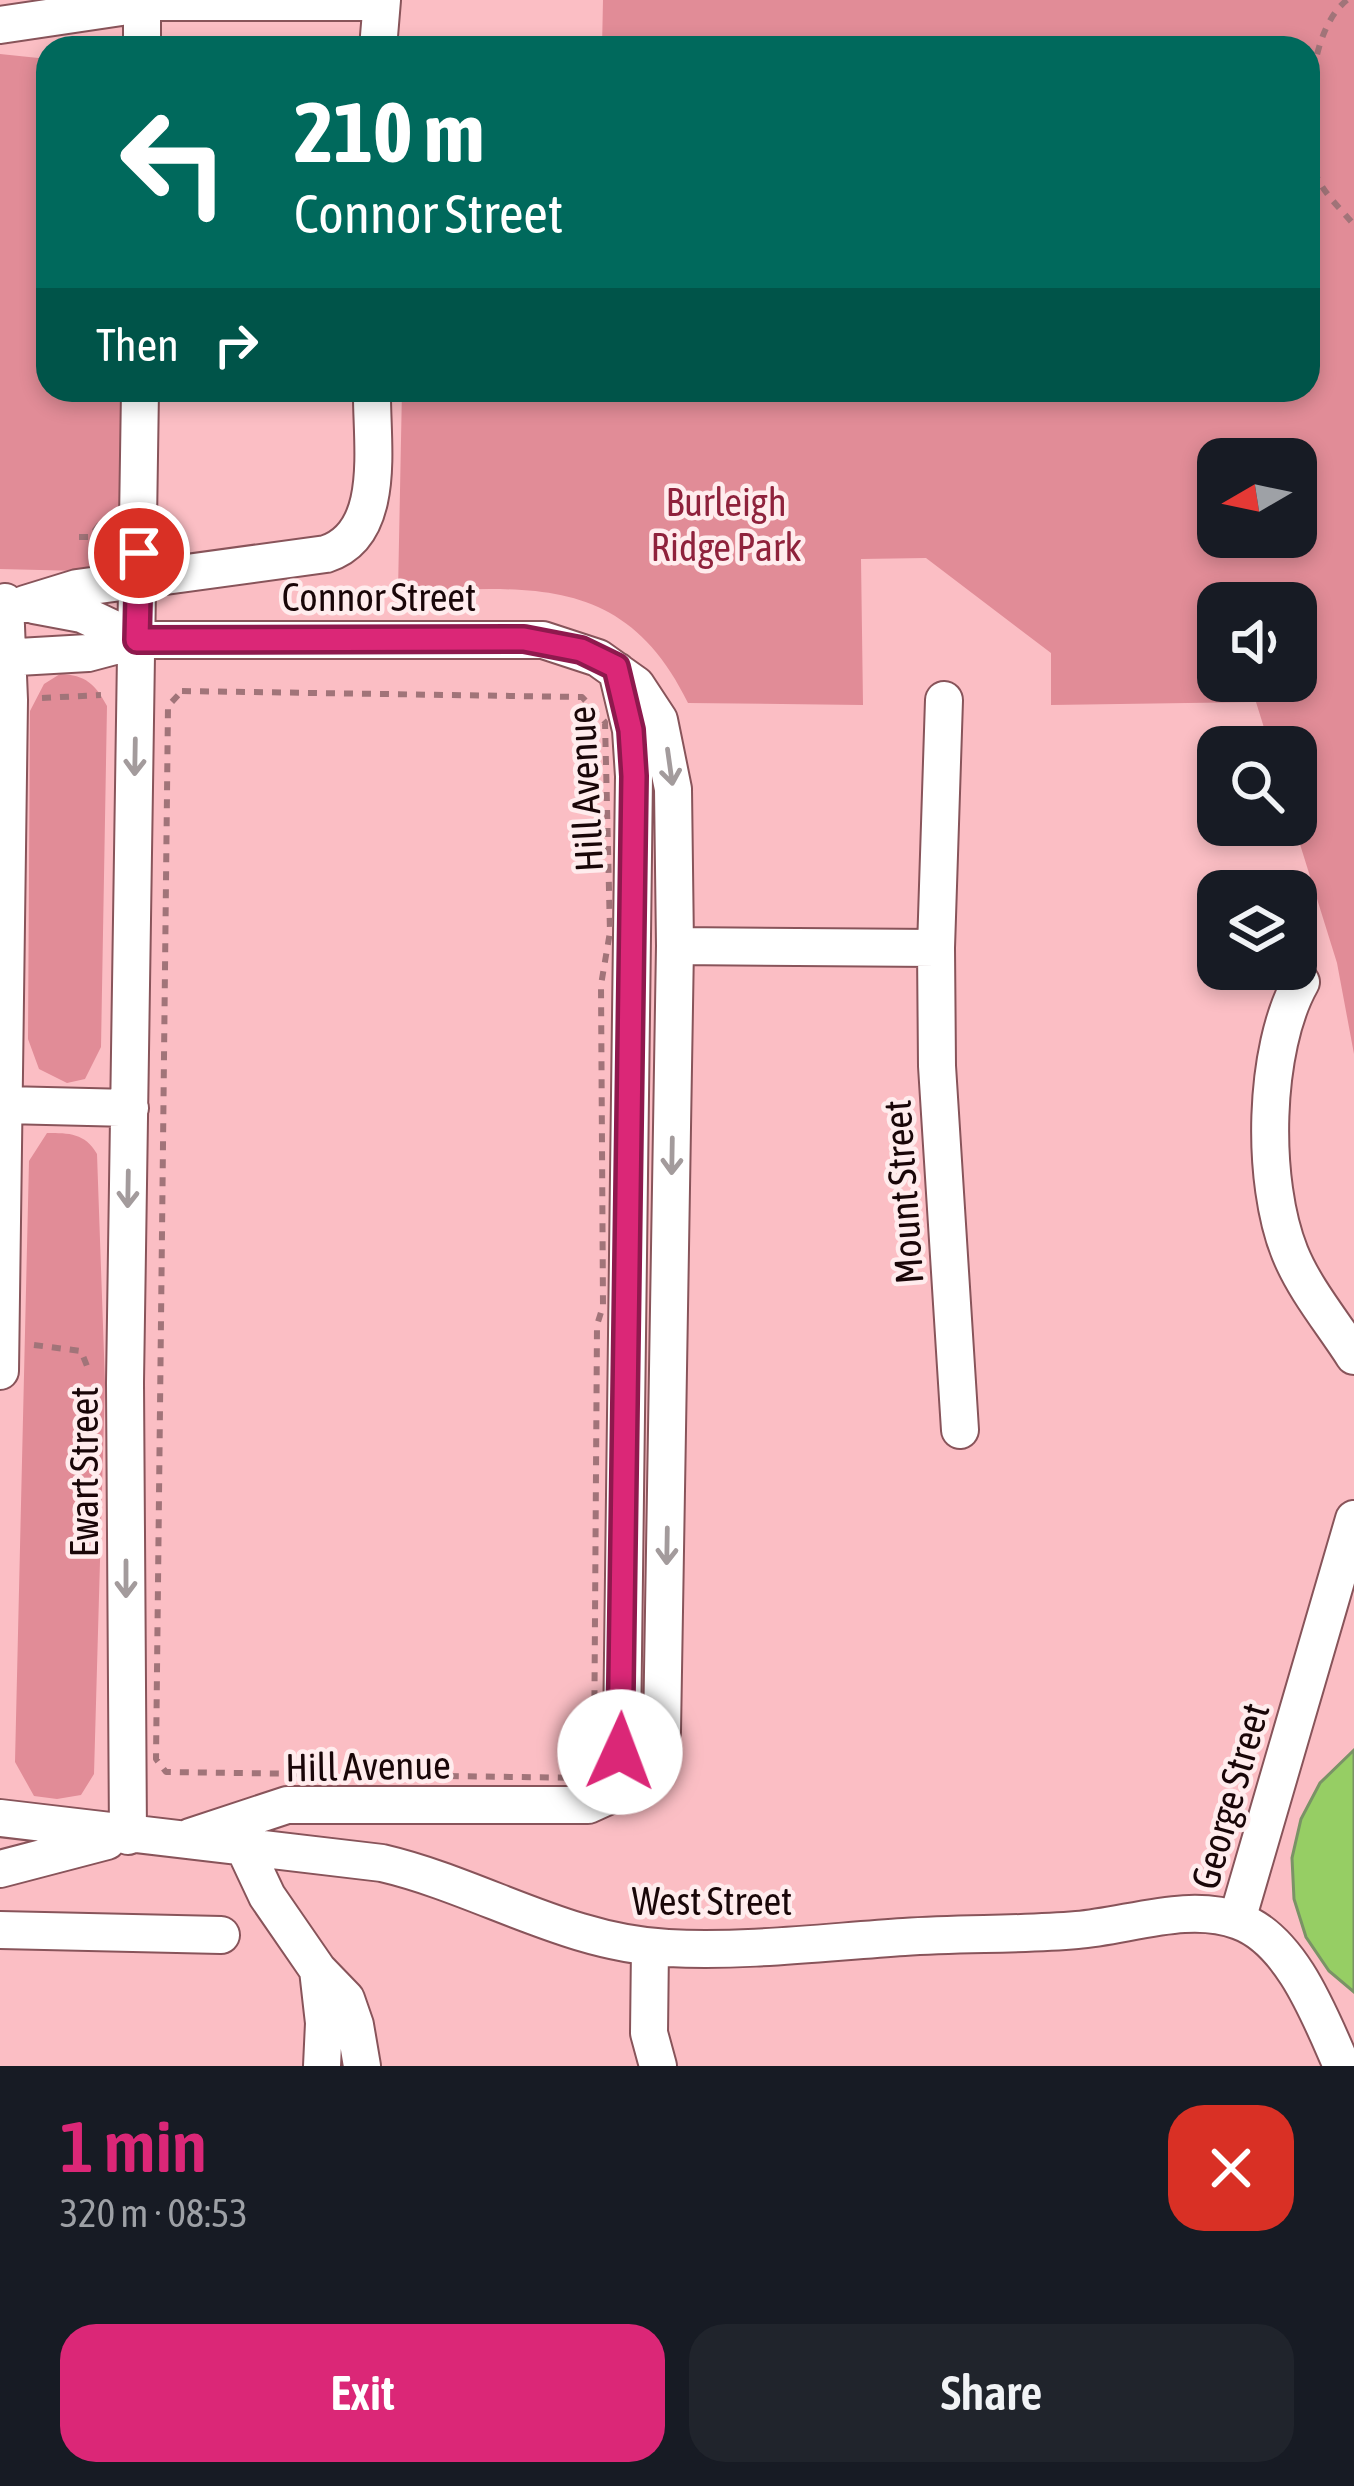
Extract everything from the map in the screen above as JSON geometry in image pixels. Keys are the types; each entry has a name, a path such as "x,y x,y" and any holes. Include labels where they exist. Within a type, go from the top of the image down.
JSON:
{"street":[{"path":"0,25 142,4 382,1 379,36"},
{"path":"142,4 142,36"},
{"name":"Ewart Street","path":"128,1836 125,1383 140,402"},
{"path":"10,1357 3,658 10,602 77,588 326,554 348,543 368,509 372,402"},
{"name":"Connor Street","path":"10,602 82,614 137,640"},
{"name":"Connor Street","path":"3,658 88,652 137,640 524,639 581,650 616,667"},
{"name":"Hill Avenue","path":"190,1837 287,1805 588,1805 613,1797 646,1759 664,1725 674,810 667,746 645,695 616,667"},
{"name":"Hill Avenue","path":"552,1808 599,1786 616,1766 622,1743 634,776 631,730 616,667"},
{"name":"Mount Street","path":"944,700 937,1066 960,1430"},
{"path":"675,946 936,948"},
{"path":"1297,990 1285,1011 1274,1058 1275,1196 1289,1252 1354,1356"},
{"path":"5,1105 130,1108"},
{"name":"George Street","path":"1342,2066 1290,1968 1264,1937 1238,1920 1354,1519"},
{"name":"West Street","path":"128,1836 16,1865 0,1820 128,1836 190,1837 394,1866 597,1940 650,1947 718,1948 1073,1930 1199,1915 1238,1920"},
{"path":"243,1846 267,1896 350,2008 362,2066"},
{"path":"0,1930 221,1935"},
{"path":"650,1947 649,2032 658,2066"},
{"path":"318,1970 324,2023 322,2066"}],"path":[{"path":"1320,43 1333,11 1347,0"},
{"path":"1320,181 1354,224"},
{"path":"79,537 90,537 100,526 106,506"},
{"path":"182,691 582,697 604,722 610,932 601,985 603,1306 597,1325 594,1763 584,1778 473,1778 166,1772 156,1759 168,706 182,691"},
{"path":"33,698 105,695"},
{"path":"10,1357 81,1351 92,1381"}],"green space":[{"name":"Burleigh Ridge Park","path":"603,0 1354,0 1354,1054 1337,963 1317,899 1317,870 1308,870 1301,846 1317,846 1317,726 1263,726 1256,702 1051,705 1051,653 926,558 861,559 863,705 688,703 662,660 634,629 602,609 567,596 488,589 398,592 402,402 1320,402 1320,36 602,36"},
{"path":"0,54 36,58 36,402 120,402 121,572 0,569"},
{"path":"60,674 89,682 107,706 101,1047 85,1079 67,1083 39,1069 28,1039 30,711 44,684"},
{"path":"47,1133 82,1138 97,1154 105,1383 94,1774 81,1795 57,1799 34,1796 15,1762 29,1161"}],"building":[{"path":"1354,1750 1354,1992 1329,1971 1306,1937 1294,1899 1292,1858 1301,1819 1320,1783"}],"route":[{"path":"139,553 137,640 543,640 581,650 616,667 631,730 634,776 620,1752"}]}
